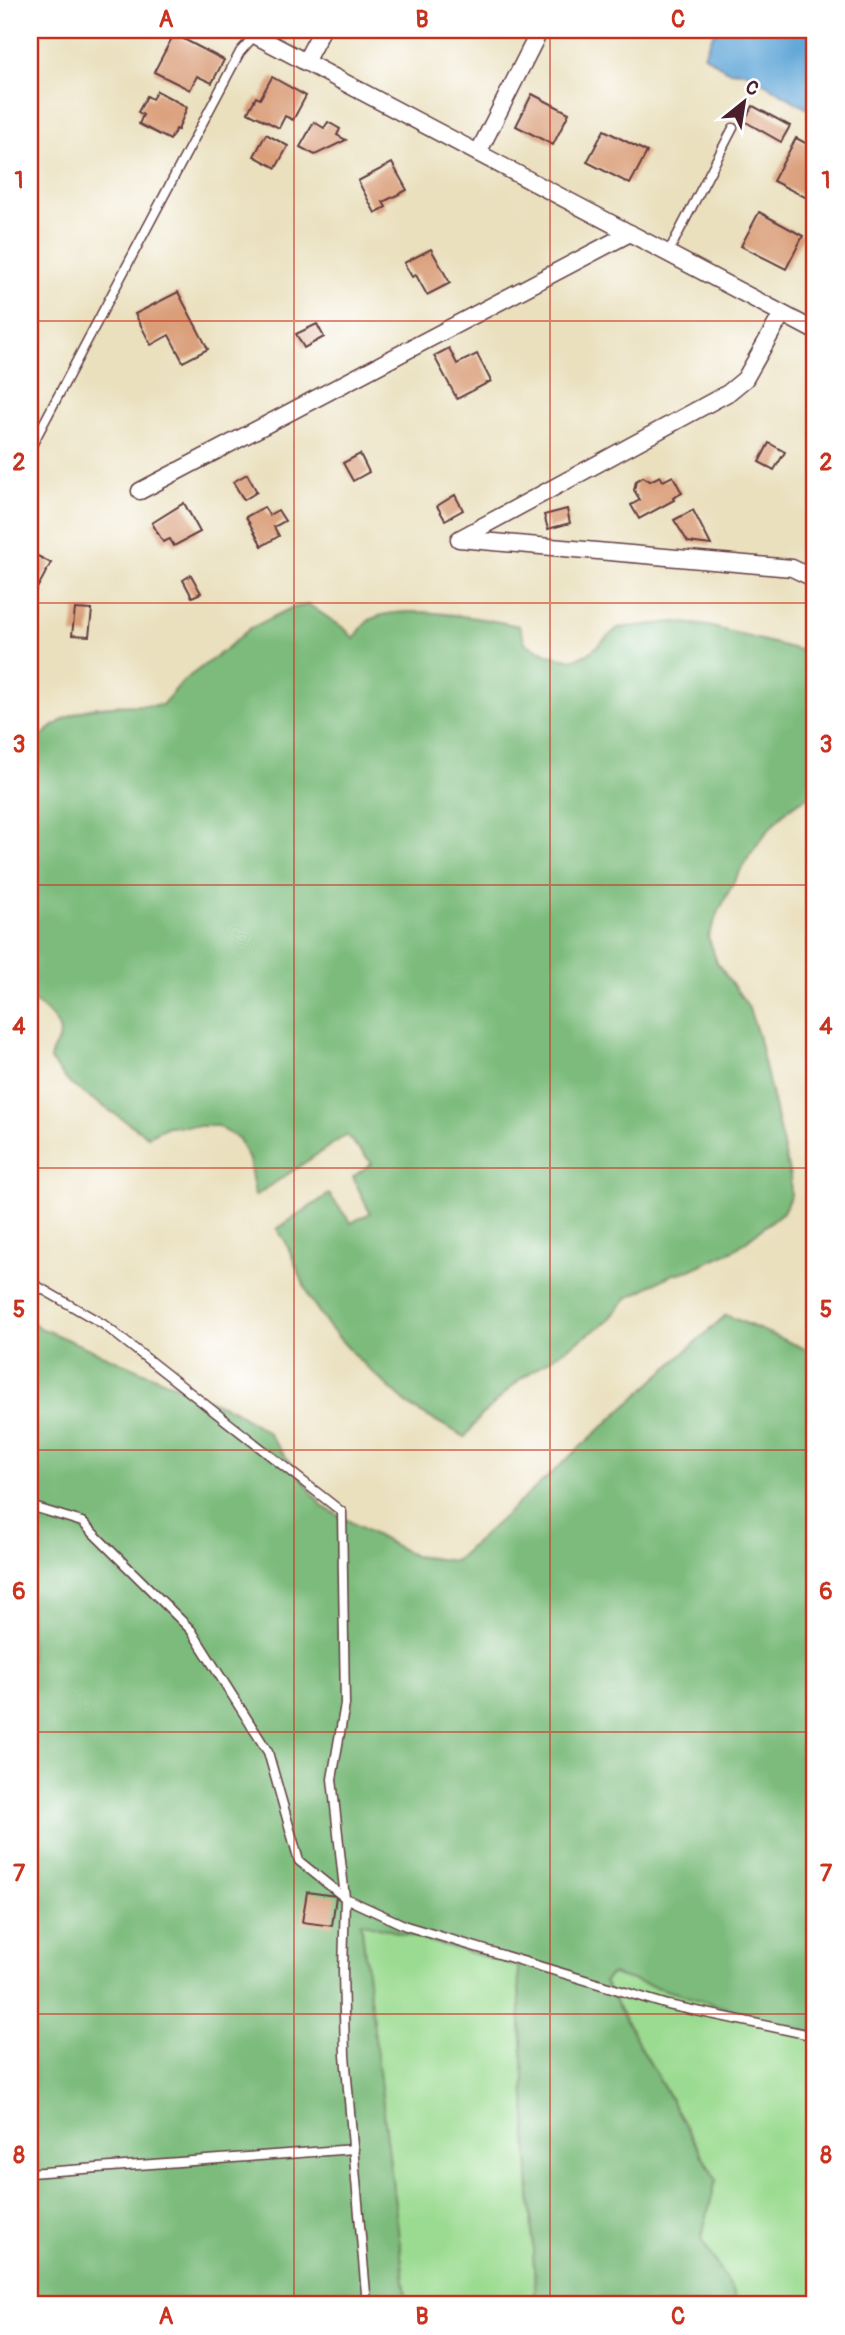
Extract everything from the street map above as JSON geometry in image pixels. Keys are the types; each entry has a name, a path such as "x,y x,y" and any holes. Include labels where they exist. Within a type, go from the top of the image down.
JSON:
{"street":[{"path":"305,62 322,30"},
{"path":"478,153 540,30"},
{"path":"250,32 815,331"},
{"path":"140,491 631,233"},
{"path":"782,314 744,379 728,393 458,539 792,568 815,579"}],"lane":[{"path":"30,446 250,32"},
{"path":"668,253 733,128"},
{"path":"30,1282 103,1324 341,1512 345,1704 332,1779 345,1898 342,1971 345,2040 367,2305"},
{"path":"30,1506 82,1522 191,1630 268,1752 299,1861 345,1898 406,1926 668,2005 815,2036"},
{"path":"30,2173 354,2149"}],"green space":[{"path":"309,605 345,629 354,639 367,622 380,616 418,612 441,614 519,626 526,644 550,655 572,660 588,654 618,628 675,622 708,626 803,651 815,658 815,794 797,803 765,834 737,876 708,936 717,963 748,1006 758,1035 790,1177 791,1195 783,1212 736,1249 690,1270 671,1275 627,1298 607,1322 519,1380 480,1417 465,1437 412,1408 357,1358 330,1328 310,1299 286,1242 277,1229 329,1194 351,1223 370,1213 353,1177 372,1163 346,1135 255,1196 249,1160 239,1139 217,1126 168,1126 148,1136 70,1084 50,1060 59,1039 59,1027 51,1016 30,999 30,750 56,725 81,711 106,706 162,705 183,681 249,629 291,608"},
{"path":"726,1315 815,1353 815,2034 612,1974 604,1982 716,2180 701,2239 735,2295 735,2305 536,2305 518,1966 361,1922 407,2305 30,2305 30,1320 40,1328 233,1410 267,1432 323,1507 414,1556 455,1561"},
{"path":"361,1922 518,1965 536,2305 407,2305"},
{"path":"612,1974 815,2034 815,2305 735,2305 735,2295 701,2239 716,2180 604,1982"}],"water":[{"path":"715,30 815,30 815,103 806,108 745,72 728,71 704,55"}],"building":[{"path":"174,34 224,60 212,83 197,76 190,90 154,72"},
{"path":"272,77 306,96 293,120 285,116 279,128 248,112 256,97 260,99"},
{"path":"157,91 187,107 178,130 176,129 170,140 139,124 143,115 138,112 147,96 152,99"},
{"path":"532,94 569,113 553,145 516,126"},
{"path":"753,106 790,126 781,142 744,121"},
{"path":"314,122 324,128 328,122 340,129 337,135 346,140 315,155 300,147"},
{"path":"604,130 647,152 630,184 587,162"},
{"path":"266,134 288,146 276,168 254,156"},
{"path":"796,138 815,148 815,187 809,199 773,181"},
{"path":"392,163 407,190 383,202 386,207 375,213 358,181"},
{"path":"759,212 803,236 786,269 741,246"},
{"path":"431,249 450,283 427,295 416,275 412,277 404,263"},
{"path":"178,292 208,349 183,362 169,335 151,345 135,314"},
{"path":"317,324 324,337 304,348 296,334"},
{"path":"449,348 457,364 477,354 491,381 457,399 434,356"},
{"path":"769,443 785,452 774,470 759,462"},
{"path":"360,454 369,472 353,481 343,463"},
{"path":"247,474 257,492 244,500 233,482"},
{"path":"660,476 663,481 673,476 682,493 639,519 631,505 640,500 634,490 636,481 643,477 650,481"},
{"path":"455,495 463,510 445,520 437,506"},
{"path":"184,503 200,532 174,546 170,539 163,542 152,523"},
{"path":"264,507 269,515 278,510 285,521 274,527 279,536 262,546 246,517"},
{"path":"567,509 570,523 548,529 544,515"},
{"path":"693,510 711,545 688,542 674,520"},
{"path":"30,552 51,563 34,594 30,592"},
{"path":"191,575 201,593 192,597 183,580"},
{"path":"75,609 92,610 89,636 72,635"},
{"path":"307,1892 336,1896 332,1926 302,1922"}]}
